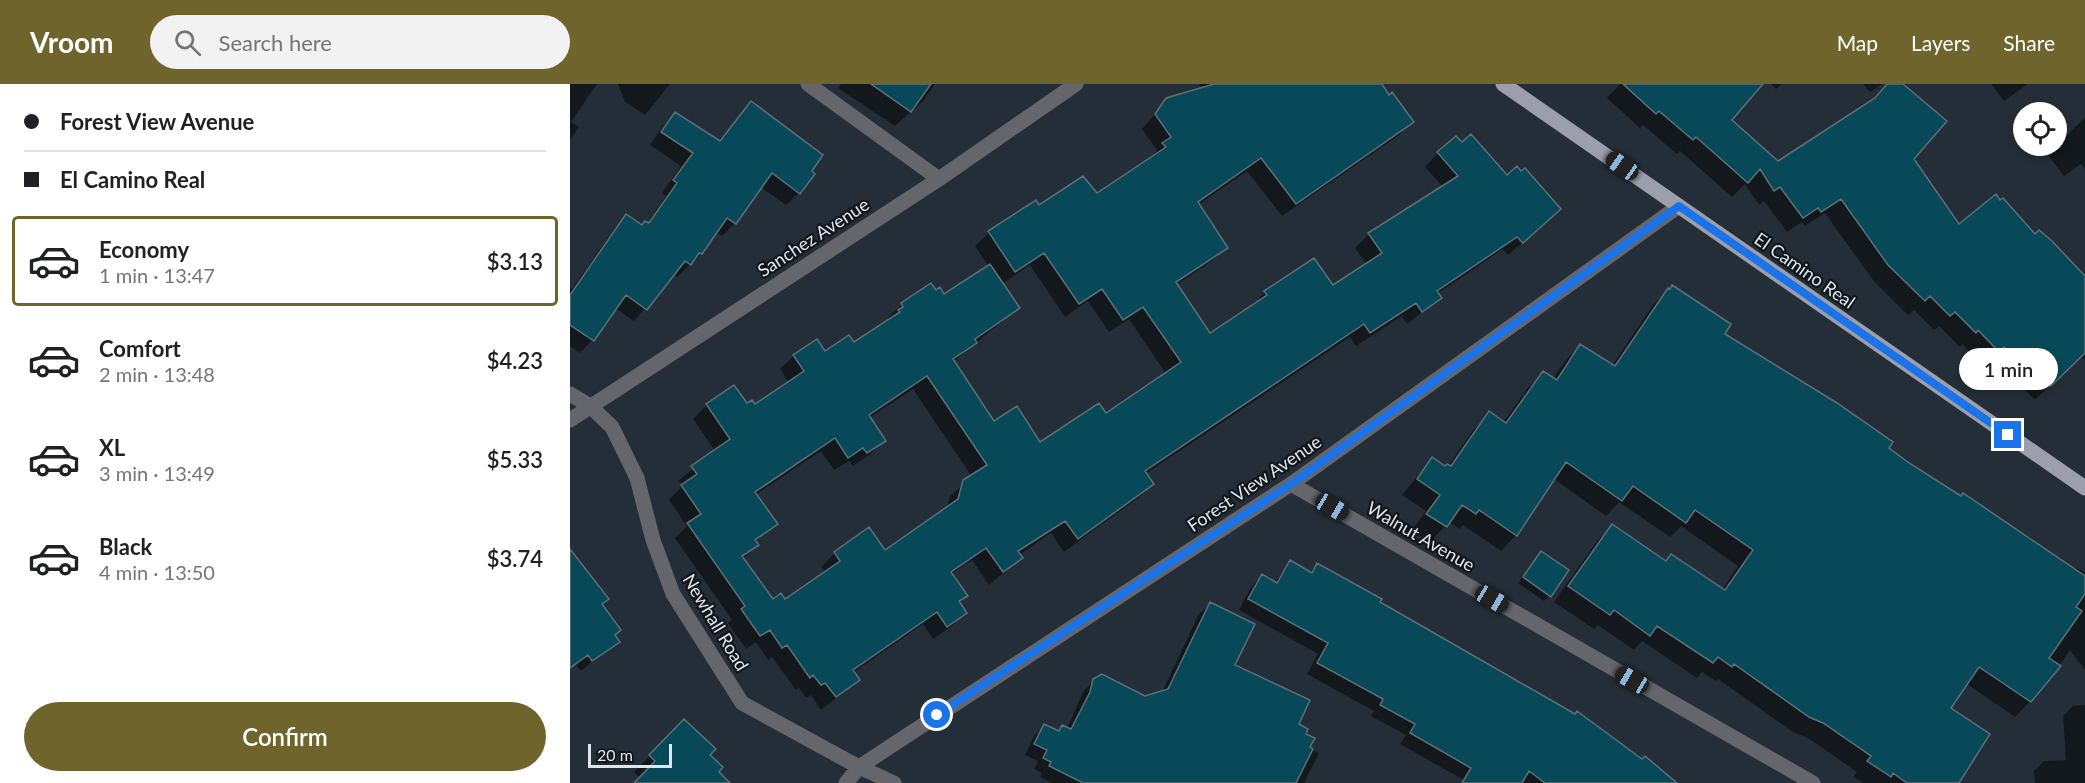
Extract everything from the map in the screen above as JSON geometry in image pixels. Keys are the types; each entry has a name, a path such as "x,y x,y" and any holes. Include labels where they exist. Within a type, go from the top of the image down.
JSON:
{"main road":[{"name":"El Camino Real","path":"1508,85 2085,488"}],"street":[{"path":"808,84 939,179"},
{"name":"Sanchez Avenue","path":"570,420 939,179 1076,84"},
{"name":"Forest View Avenue","path":"846,783 859,767 1291,484 1679,206"},
{"name":"Newhall Road","path":"570,393 590,406 612,427 637,478 653,540 673,594 742,703 859,767 894,783"},
{"name":"Walnut Avenue","path":"1291,484 1813,783"}],"building":[{"path":"871,84 931,84 911,112"},
{"path":"1214,84 1382,84 1389,95 1392,92 1414,122 1296,204 1261,158 1198,202 1228,248 1176,282 1210,333 1267,295 1264,291 1314,258 1333,285 1382,253 1368,233 1458,176 1437,152 1456,136 1462,142 1471,134 1507,175 1517,166 1521,171 1525,168 1561,209 1523,243 1517,237 1437,291 1442,298 1422,312 1416,303 1370,333 1364,324 1145,471 1154,484 1078,539 1065,521 1018,551 1023,558 1003,572 986,548 951,572 968,596 959,601 967,613 947,627 937,612 853,670 860,680 836,697 825,683 821,685 813,675 810,678 787,645 782,648 770,630 760,636 741,609 745,606 687,523 701,514 681,485 697,474 691,466 730,439 706,404 734,385 747,403 752,400 755,404 804,371 793,355 817,339 825,351 849,335 854,342 900,312 898,310 903,307 901,303 931,283 936,290 940,287 944,294 990,264 1020,308 975,339 977,343 953,359 994,421 1017,406 1040,442 1099,403 1106,413 1181,362 1143,307 1123,320 1102,289 1079,304 1044,253 1015,272 988,231 1036,200 1039,205 1083,176 1097,193 1166,147 1162,143 1171,137 1155,114 1166,98","holes":["927,376 987,465 963,480 958,499 885,550 869,527 834,552 840,561 785,599 781,593 773,599 742,556 759,545 755,540 778,524 755,492 835,438 848,458 863,448 867,453 886,441 869,415"]},
{"path":"1623,84 1763,84 1732,120 1778,161 1875,98 1887,84 1903,84 1947,121 1914,159 1959,224 1996,194 2000,200 2003,198 2035,234 2039,230 2052,241 2085,276 2085,353 2051,386 2030,365 2026,369 2004,347 1999,352 1978,330 1976,333 1955,312 1950,316 1930,296 1925,301 1888,265 1841,199 1821,212 1818,208 1803,218 1780,187 1774,191 1760,169 1748,183 1696,137 1693,140 1659,111 1656,114"},
{"path":"751,101 823,155 812,171 815,174 800,194 772,173 736,224 727,218 702,254 699,253 691,265 685,261 647,310 626,295 594,341 570,325 570,295 626,214 642,225 645,221 649,223 677,183 673,180 693,153 661,132 675,112 720,141"},
{"path":"1672,285 1731,324 1725,334 1837,403 1893,442 1889,448 1909,463 1961,496 1963,493 2085,576 2085,594 2076,607 2082,611 2049,658 2061,666 2031,702 1979,667 1951,708 1990,734 1959,783 1907,783 1893,773 1891,777 1867,761 1871,756 1823,723 1809,717 1734,664 1732,667 1718,657 1713,663 1657,626 1650,636 1614,610 1610,615 1568,586 1612,524 1666,561 1671,554 1725,590 1753,550 1695,510 1686,523 1633,486 1622,501 1566,462 1517,536 1479,510 1476,514 1462,505 1447,527 1426,514 1440,495 1417,479 1432,457 1445,466 1447,464 1451,466 1489,411 1506,423 1543,371 1557,380 1580,344 1615,366"},
{"path":"570,549 609,599 602,604 621,630 615,635 620,642 592,661 588,655 570,668"},
{"path":"1541,551 1569,570 1551,597 1523,577"},
{"path":"1290,560 1312,573 1317,563 1382,599 1380,602 1575,714 1577,711 1642,759 1645,756 1677,783 1545,783 1529,771 1522,783 1462,783 1471,768 1410,733 1415,724 1380,705 1383,699 1317,663 1328,643 1248,599 1262,574 1277,583"},
{"path":"1210,602 1255,624 1235,665 1310,700 1299,724 1308,729 1306,734 1315,738 1310,747 1313,749 1296,783 1083,783 1049,766 1051,762 1043,758 1047,750 1034,744 1044,724 1059,731 1062,725 1071,729 1090,692 1093,679 1102,674 1145,696 1168,689"},
{"path":"684,719 716,749 710,755 723,767 719,772 730,783 634,783 655,761 649,755"}],"route":[{"path":"937,715 1291,484 1679,206 2008,435"}]}
